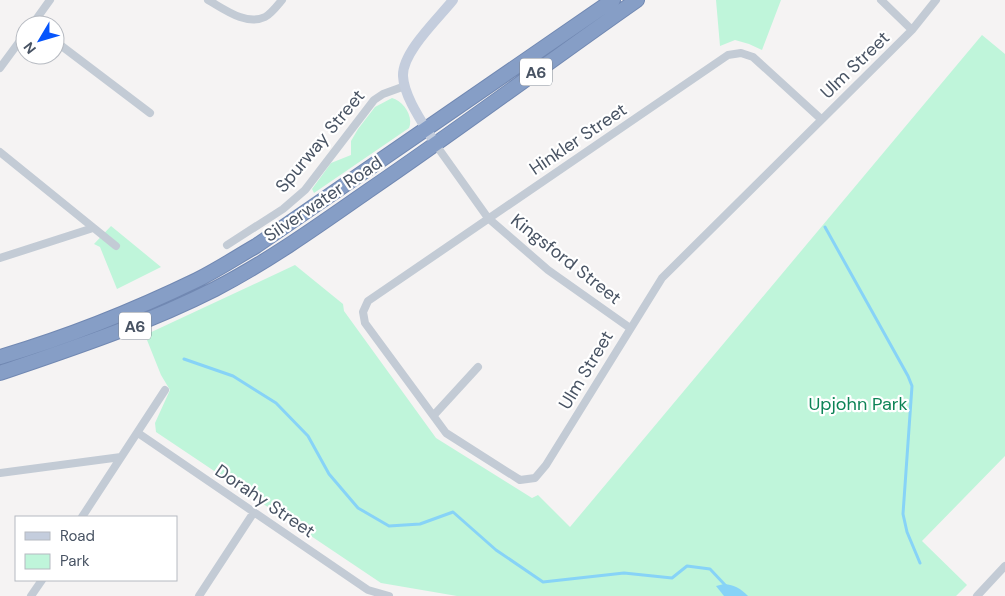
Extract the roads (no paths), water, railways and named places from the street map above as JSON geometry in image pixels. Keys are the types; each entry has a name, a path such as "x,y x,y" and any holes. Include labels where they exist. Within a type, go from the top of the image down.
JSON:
{"highway":[{"name":"Silverwater Road","path":"0,357 120,316 198,279 256,246 613,0"},
{"name":"Silverwater Road","path":"0,373 123,330 186,304 217,288 292,244 436,145 637,0"}],"street":[{"path":"40,15 50,0"},
{"path":"208,0 244,18 255,20 266,17 282,0"},
{"path":"881,0 912,30"},
{"name":"Ulm Street","path":"366,323 446,433 520,480 535,478 546,466 662,278 912,30 936,0"},
{"path":"405,86 404,68 409,55 448,2"},
{"path":"0,68 15,48"},
{"path":"65,49 150,114"},
{"name":"Hinkler Street","path":"366,323 363,312 368,301 728,55 741,53 753,57 821,120"},
{"name":"Kingsford Street","path":"405,86 436,145 488,218 548,270 630,328"},
{"name":"Spurway Street","path":"227,245 295,201 374,100 383,94 405,86"},
{"path":"0,152 116,246"},
{"path":"0,258 93,228"},
{"path":"434,415 478,366"},
{"path":"83,516 165,390"},
{"name":"Dorahy Street","path":"138,433 254,512 366,593 389,596"},
{"path":"0,473 121,457"},
{"path":"199,596 254,512"},
{"path":"977,596 1005,566"},
{"path":"31,596 41,581"}],"water":[{"path":"724,584 737,587 748,596 724,596 716,586"}],"waterway":[{"path":"825,227 912,386 903,514 907,532 920,563"},
{"path":"184,359 233,376 276,403 308,436 329,474 358,508 389,526 420,524 453,512 496,550 543,582 624,573 672,578 687,566 710,569 726,586"}],"park label":[{"name":"Upjohn Park","path":"858,404"}]}
